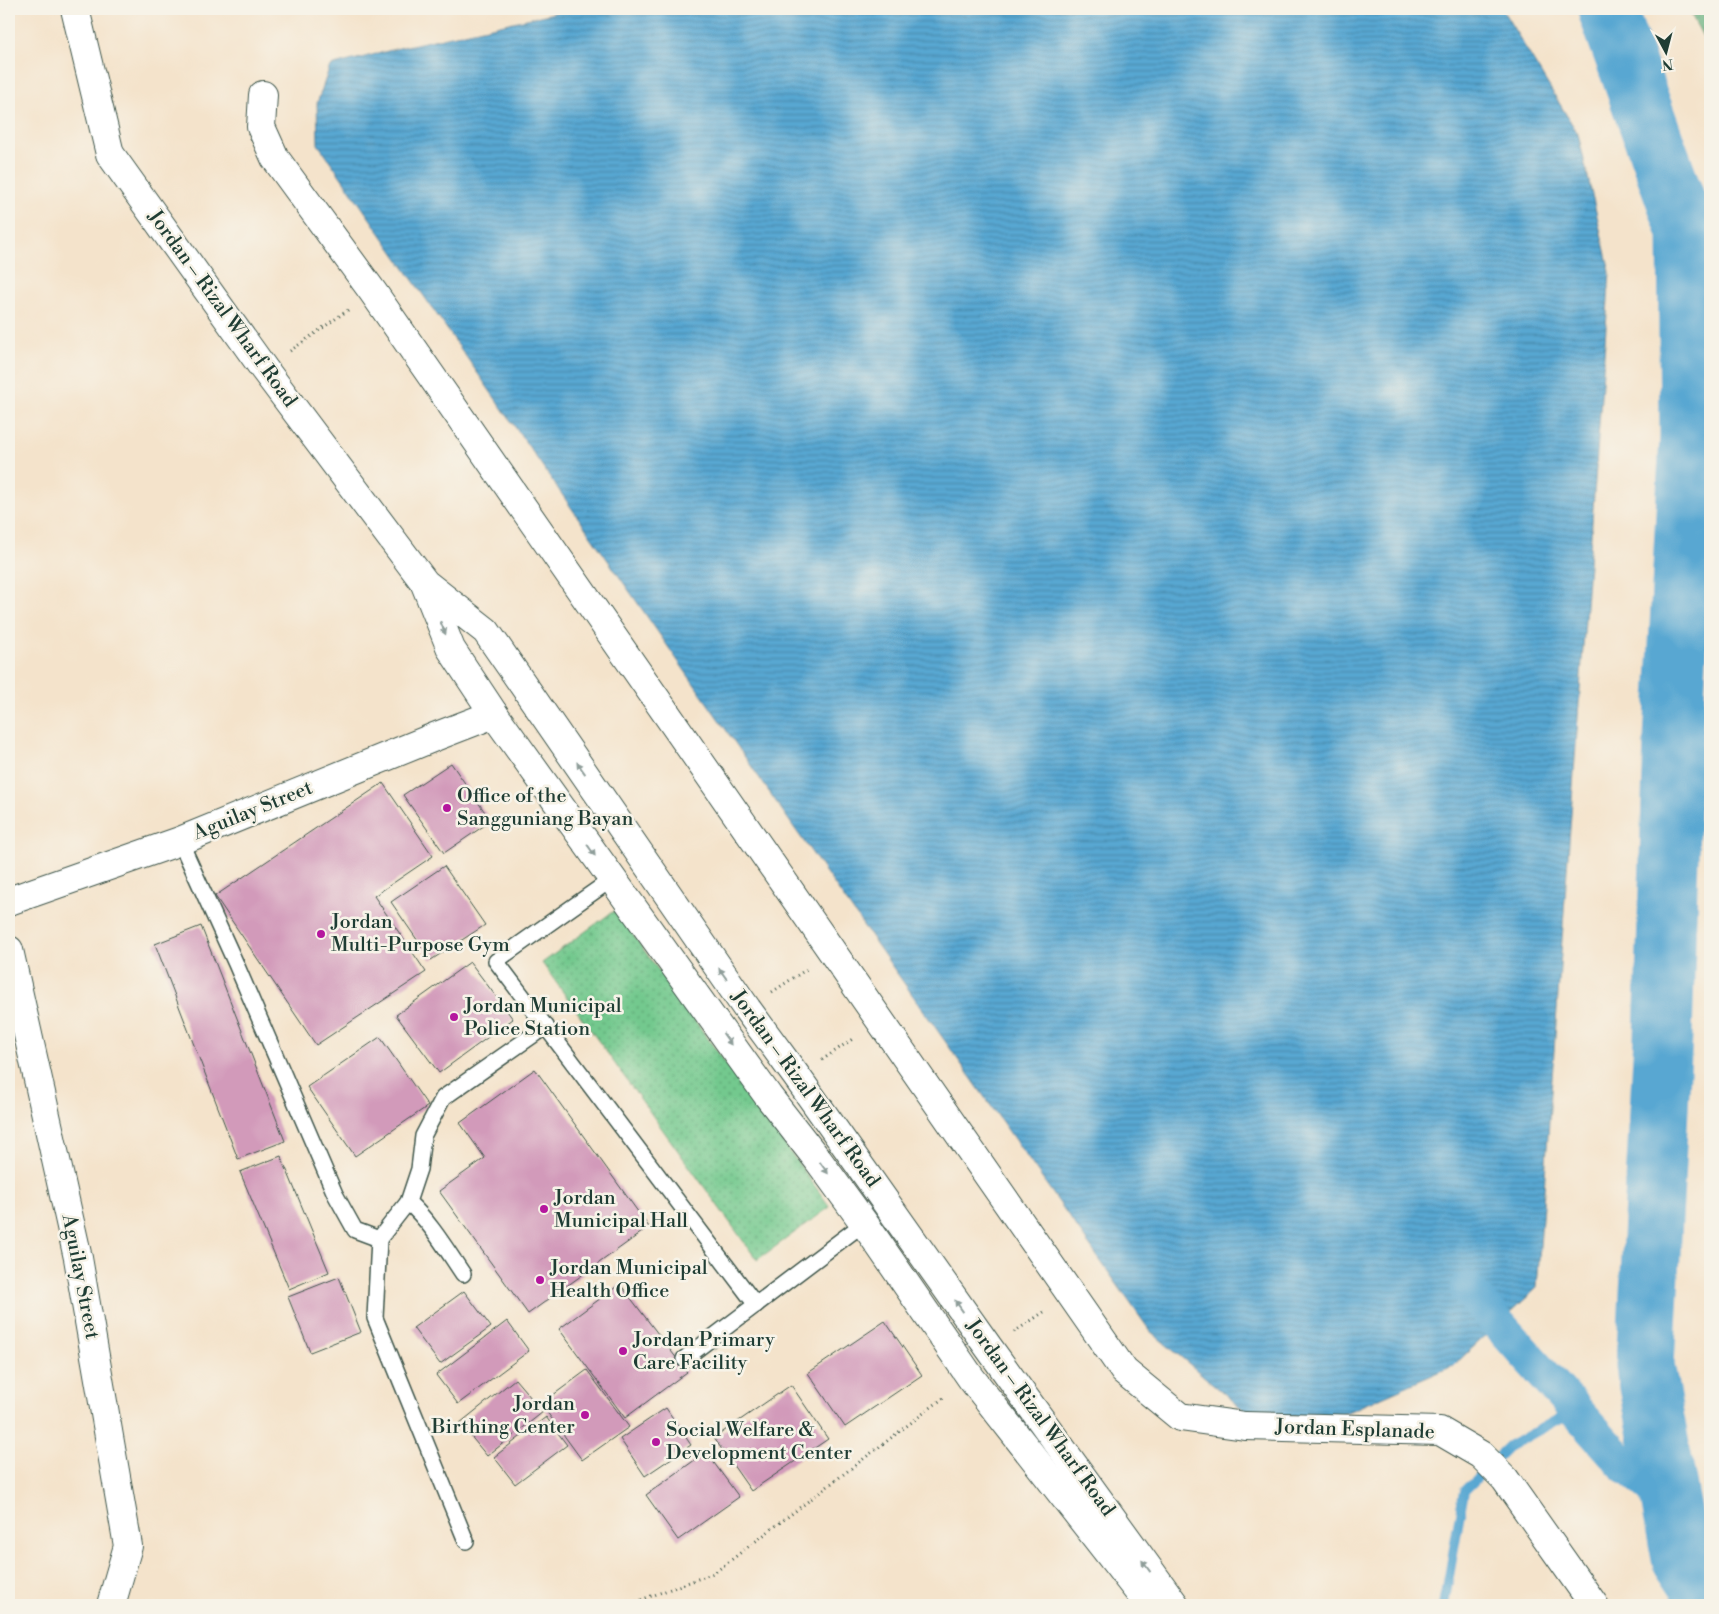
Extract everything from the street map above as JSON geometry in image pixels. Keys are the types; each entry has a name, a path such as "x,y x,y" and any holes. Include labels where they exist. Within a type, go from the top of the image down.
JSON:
{"street":[{"name":"Jordan – Rizal Wharf Road","path":"75,9 110,154 264,368 425,582 486,631 747,1009 1175,1605"},
{"name":"Jordan Esplanade","path":"263,95 261,126 274,158 373,292 1124,1371 1180,1417 1244,1426 1440,1431 1481,1455 1505,1479 1594,1605"},
{"name":"Jordan – Rizal Wharf Road","path":"425,582 451,649 494,714 768,1096 864,1223 971,1378 1149,1605"},
{"name":"Aguilay Street","path":"9,901 180,841 494,714"},
{"name":"Aguilay Street","path":"9,950 78,1258 128,1546 111,1605"}],"lane":[{"path":"180,841 236,964 335,1194 356,1230 379,1239"},
{"path":"612,879 496,961 756,1304"},
{"path":"466,1541 375,1318 379,1239 408,1202 419,1169 423,1136 443,1098 546,1026"},
{"path":"408,1202 421,1214 463,1274"},
{"path":"684,1359 864,1223"}],"path":[{"path":"264,368 373,292"},
{"path":"747,1009 832,952"},
{"path":"627,1605 714,1573 971,1378"}],"green space":[{"path":"1688,9 1710,9 1710,50"},
{"path":"615,910 830,1207 757,1260 542,963"}],"water":[{"path":"571,9 1502,9 1578,134 1610,272 1537,1288 1453,1366 1336,1417 1251,1416 1150,1331 795,829 318,144 317,103 330,66 407,46"}],"building":[{"name":"Office of the Sangguniang Bayan","path":"451,763 491,821 444,853 403,795"},
{"name":"Jordan Multi-Purpose Gym","path":"383,783 433,856 374,896 426,972 316,1045 215,896"},
{"path":"444,866 485,925 431,960 391,902"},
{"path":"201,926 285,1141 238,1159 155,944"},
{"name":"Jordan Municipal Police Station","path":"470,962 513,1019 439,1073 396,1015"},
{"path":"380,1037 428,1106 355,1156 307,1087"},
{"name":"Jordan Municipal Hall","path":"535,1069 649,1227 528,1314 439,1191 485,1158 460,1123"},
{"path":"281,1156 329,1272 289,1289 240,1172"},
{"path":"339,1277 361,1332 310,1352 288,1297"},
{"name":"Jordan Primary Care Facility","path":"620,1284 687,1372 625,1418 559,1329"},
{"path":"464,1291 491,1327 440,1364 413,1328"},
{"path":"507,1321 529,1351 458,1404 436,1375"},
{"path":"885,1321 922,1375 845,1427 808,1373"},
{"name":"Jordan Birthing Center","path":"587,1370 629,1427 582,1460 541,1404"},
{"path":"515,1379 543,1412 487,1456 460,1423"},
{"path":"791,1385 828,1439 751,1491 714,1438"},
{"name":"Social Welfare & Development Center","path":"666,1408 691,1445 645,1476 620,1439"},
{"path":"546,1417 567,1445 515,1484 494,1457"},
{"path":"706,1452 739,1497 678,1540 646,1495"}],"waterway":[{"path":"1607,9 1687,232 1689,436 1673,739 1663,1037 1645,1365 1681,1558 1710,1602"},
{"path":"1467,1289 1624,1464 1670,1503"},
{"path":"1444,1605 1464,1491 1508,1447 1575,1410"}],"place":[{"name":"Office of the Sangguniang Bayan","path":"447,808"},
{"name":"Jordan Multi-Purpose Gym","path":"321,934"},
{"name":"Jordan Municipal Police Station","path":"454,1017"},
{"name":"Jordan Municipal Hall","path":"544,1209"},
{"name":"Jordan Municipal Health Office","path":"540,1280"},
{"name":"Jordan Primary Care Facility","path":"623,1351"},
{"name":"Jordan Birthing Center","path":"585,1415"},
{"name":"Social Welfare & Development Center","path":"656,1442"}]}
